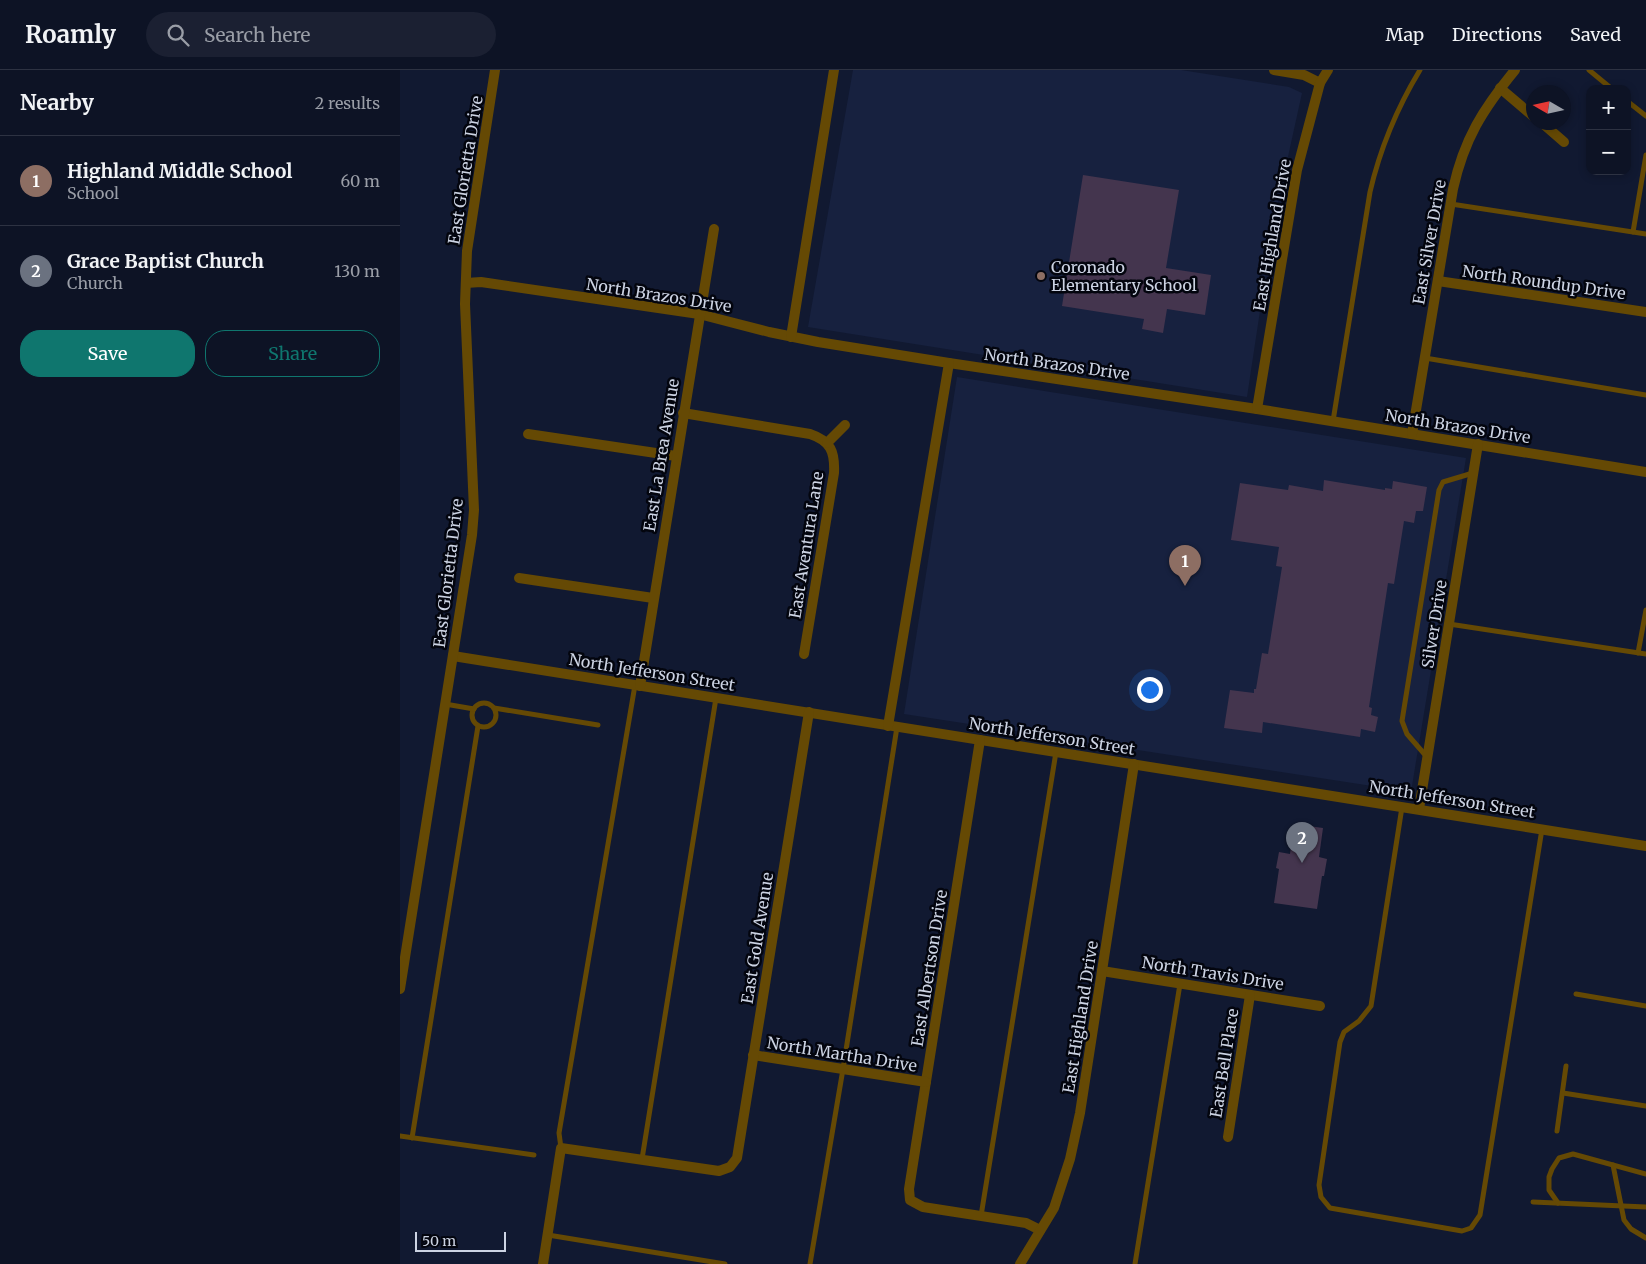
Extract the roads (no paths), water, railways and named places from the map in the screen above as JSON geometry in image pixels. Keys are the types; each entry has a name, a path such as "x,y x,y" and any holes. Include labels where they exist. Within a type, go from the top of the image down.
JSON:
{"street":[{"name":"East Glorietta Drive","path":"400,989 465,580 474,510 465,304 467,252 496,70"},
{"path":"791,337 834,70"},
{"path":"1274,70 1304,75 1320,82"},
{"name":"East Highland Drive","path":"1257,409 1297,170 1320,82 1328,70"},
{"name":"East Silver Drive","path":"1412,434 1458,166 1468,138 1481,115 1515,70"},
{"path":"1500,88 1526,109"},
{"path":"1550,130 1564,142"},
{"name":"East La Brea Avenue","path":"637,685 714,229"},
{"name":"North Roundup Drive","path":"1438,281 1646,312"},
{"name":"North Brazos Drive","path":"466,283 481,282 699,314 791,337 949,363 1257,409 1646,472"},
{"path":"893,726 949,363"},
{"path":"683,413 810,434 819,437 827,443 845,425"},
{"path":"528,434 676,456"},
{"name":"East Aventura Lane","path":"804,654 834,473 832,452 827,443"},
{"name":"Silver Drive","path":"1419,809 1478,444"},
{"path":"520,578 653,598"},
{"name":"North Jefferson Street","path":"453,656 1646,846"},
{"name":"East Gold Avenue","path":"642,1159 719,1171 730,1167 737,1158 809,712"},
{"name":"East Albertson Drive","path":"980,740 909,1189 910,1200 923,1207 981,1216"},
{"name":"East Highland Drive","path":"1020,1264 1054,1208 1070,1158 1080,1113 1134,764"},
{"name":"North Travis Drive","path":"1102,971 1320,1006"},
{"name":"East Bell Place","path":"1228,1137 1250,995"},
{"name":"North Martha Drive","path":"753,1055 926,1082"},
{"path":"543,1264 561,1148 642,1159"},
{"path":"981,1216 1026,1223 1040,1230"}],"lane":[{"path":"1333,421 1370,192 1377,165 1392,125 1420,70"},
{"path":"1589,70 1607,85"},
{"path":"1631,104 1646,116"},
{"path":"1632,232 1646,155"},
{"path":"1450,204 1646,234"},
{"path":"1425,358 1646,395"},
{"path":"1427,757 1406,734 1402,721 1439,490 1443,482 1474,473"},
{"path":"1638,653 1646,610"},
{"path":"1449,624 1646,654"},
{"path":"561,1148 560,1133 637,685"},
{"path":"642,1159 716,698"},
{"path":"412,1138 478,726 473,718 474,709 486,703 494,708 598,725"},
{"path":"445,704 474,709"},
{"path":"478,726 487,727 492,725 496,717 494,708"},
{"path":"810,1264 843,1069 893,726"},
{"path":"981,1216 1056,752"},
{"path":"1402,807 1371,1006 1359,1020 1344,1032 1340,1042 1319,1185 1321,1197 1330,1208 1462,1231 1471,1228 1480,1216 1542,829"},
{"path":"1135,1264 1180,983"},
{"path":"1576,994 1646,1006"},
{"path":"1558,1131 1566,1066"},
{"path":"1563,1093 1646,1106"},
{"path":"400,1136 534,1156"},
{"path":"1558,1203 1548,1190 1549,1177 1559,1158 1573,1154 1646,1174"},
{"path":"1613,1165 1624,1220 1631,1229 1646,1238"},
{"path":"1533,1202 1646,1207"},
{"path":"547,1235 725,1264"}],"place":[{"name":"Coronado Elementary School","path":"1041,276"},
{"name":"Highland Middle School","path":"1185,586"},
{"name":"Grace Baptist Church","path":"1302,863"}]}
